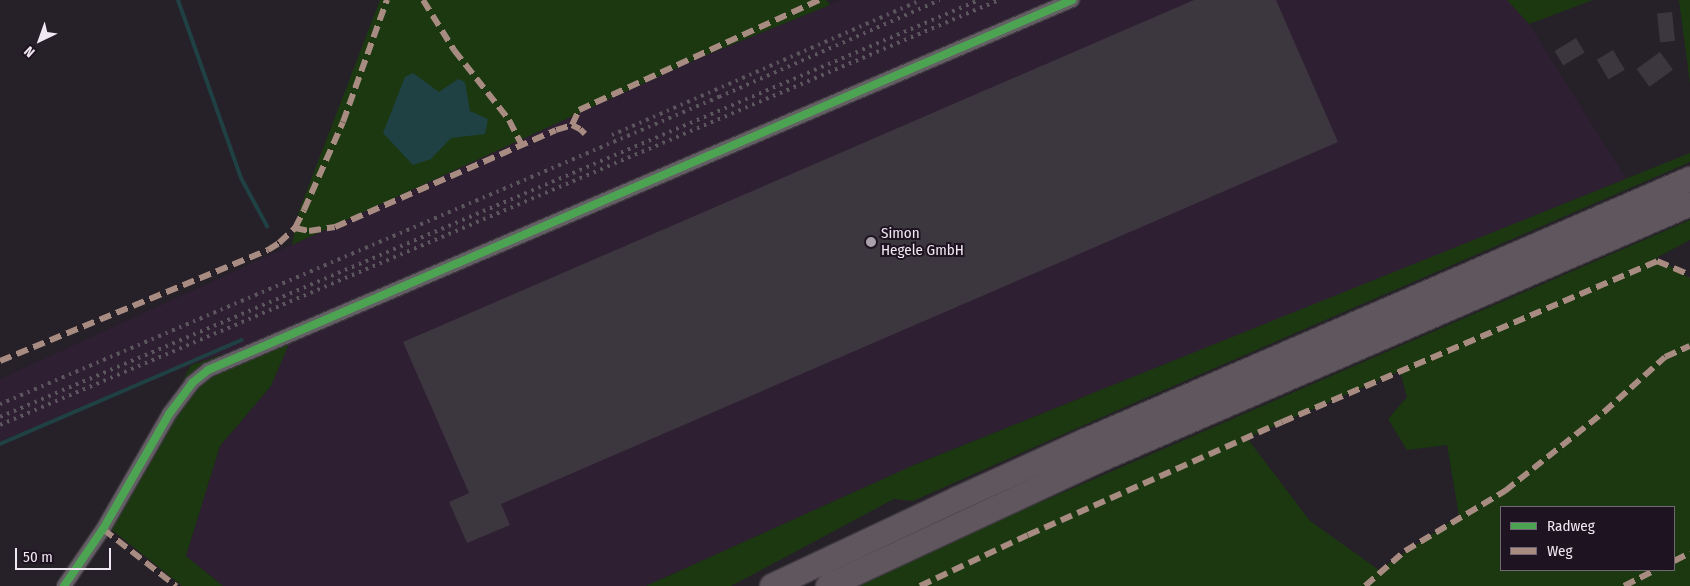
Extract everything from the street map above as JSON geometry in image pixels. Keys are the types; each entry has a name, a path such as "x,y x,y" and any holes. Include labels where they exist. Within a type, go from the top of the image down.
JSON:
{"highway":[{"path":"772,586 957,498 1690,179"},
{"path":"828,586 1098,461 1690,204"}],"street":[{"path":"64,586 104,529 169,414 192,383 208,370 1072,0"}],"shaded area":[{"path":"842,0 1514,0 1626,179 914,465 646,586 223,586 186,556 220,446 271,386 294,330 191,365 0,441 0,379 699,58"},
{"path":"413,73 439,92 458,79 465,82 470,111 488,119 485,134 451,138 431,159 413,165 383,133 405,77"}],"green space":[{"path":"380,0 826,0 830,5 699,58 292,245 299,211"},
{"path":"1507,0 1593,0 1529,24"},
{"path":"1679,0 1690,0 1690,84"},
{"path":"1690,153 1690,162 913,501 894,499 731,586 646,586 914,465"},
{"path":"1690,220 1690,240 1656,258 1690,278 1690,586 857,586 933,549","holes":["1400,371 1407,397 1388,419 1407,450 1447,445 1459,516 1379,570 1310,521 1247,438"]},
{"path":"295,330 271,386 220,446 186,556 223,586 182,586 107,526 191,365"}],"building":[{"name":"Simon Hegele GmbH","path":"1194,0 1276,0 1338,142 501,504 510,525 467,543 449,502 469,493 403,342"},
{"path":"1672,12 1675,41 1660,42 1657,14"},
{"path":"1576,38 1585,53 1563,65 1555,51"},
{"path":"1613,50 1625,70 1609,80 1597,60"},
{"path":"1660,52 1673,70 1649,87 1637,69"}],"waterway":[{"path":"178,0 241,178 267,226"},
{"path":"0,444 242,340"}],"railway":[{"path":"612,135 921,0"},
{"path":"0,404 719,97 940,0"},
{"path":"0,417 979,0"},
{"path":"0,425 999,0"}],"marked path":[{"path":"0,361 268,250 279,243 295,228 304,210 343,122 387,0"},
{"path":"423,0 454,50 509,120 522,145"},
{"path":"572,125 579,110 819,0"},
{"path":"295,228 309,231 335,227 556,130 572,125 585,134"},
{"path":"920,586 1028,535 1282,422 1657,261 1690,275"},
{"path":"1365,586 1405,551 1505,491 1604,412 1665,357 1690,346"},
{"path":"103,529 176,586"},
{"path":"1675,560 1690,553"},
{"path":"1624,586 1654,571"}],"cycle path":[{"path":"64,586 103,529 169,414 192,383 208,370 1072,0"}],"place":[{"name":"Simon Hegele GmbH","path":"871,242"}]}
